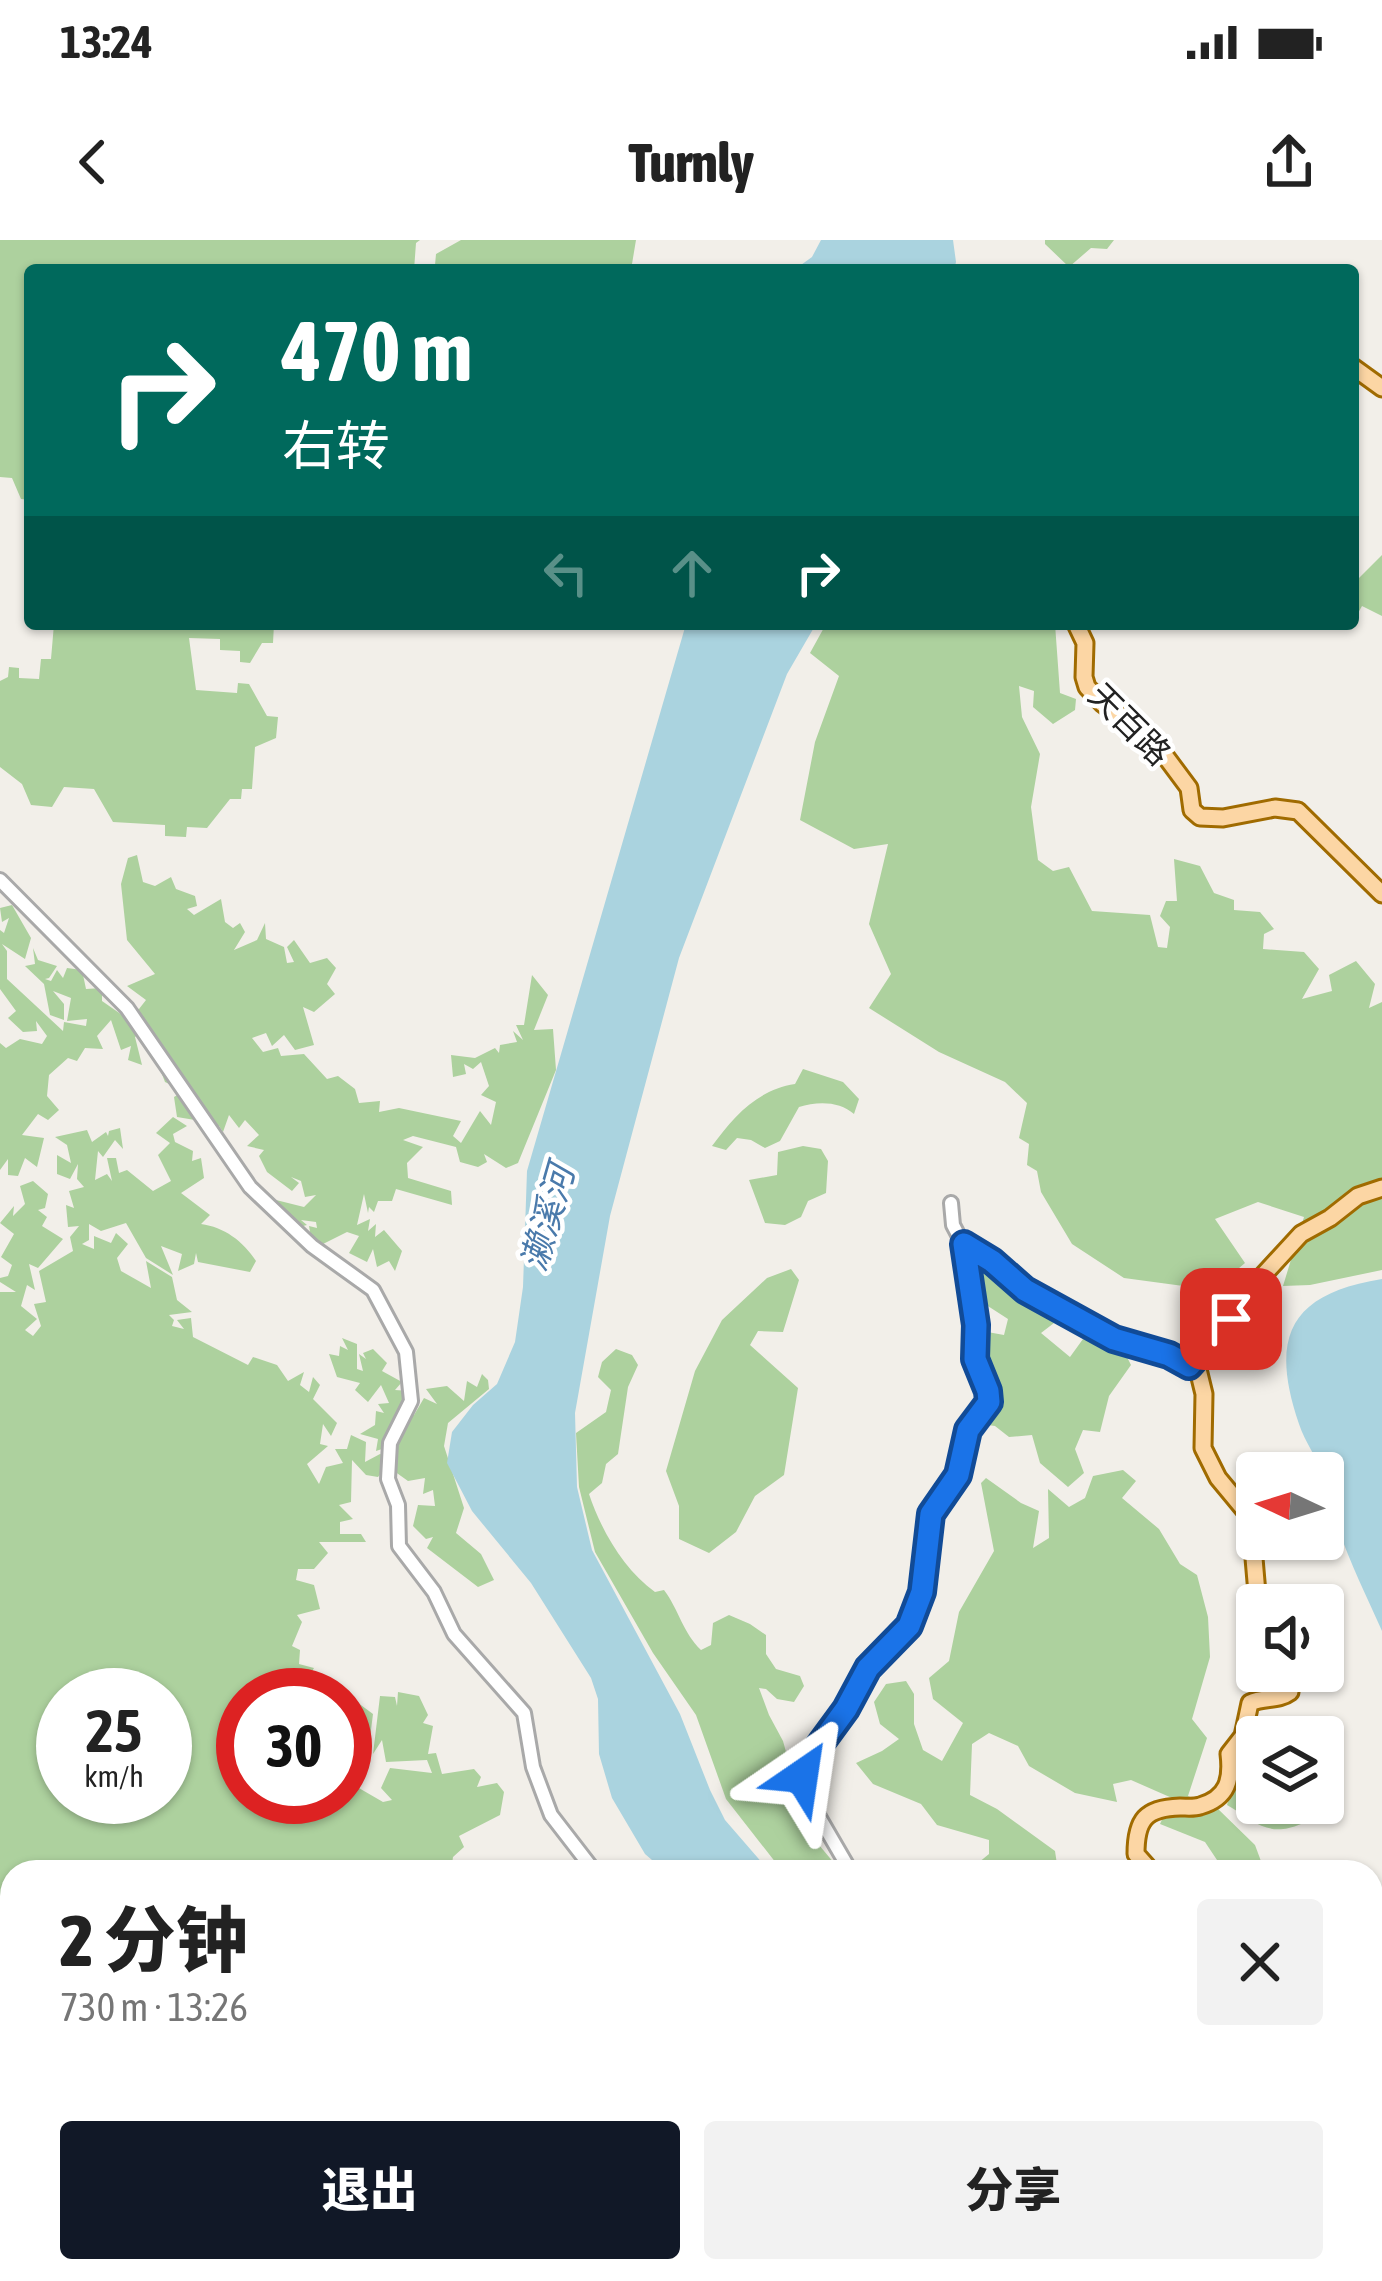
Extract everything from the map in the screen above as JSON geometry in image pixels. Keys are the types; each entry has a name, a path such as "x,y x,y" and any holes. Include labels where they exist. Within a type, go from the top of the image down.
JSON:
{"main road":[{"name":"天百路","path":"1079,630 1085,643 1087,687 1157,745 1189,788 1192,809 1200,818 1275,808 1298,811 1382,894"},
{"path":"1256,1584 1251,1522 1218,1478 1203,1448 1204,1394 1196,1361 1301,1234 1358,1196 1382,1188"},
{"path":"1141,1860 1136,1854 1136,1831 1149,1813 1159,1808 1201,1806 1220,1794 1232,1775 1228,1754 1244,1736 1250,1703 1260,1698 1282,1699 1290,1692"}],"street":[{"path":"0,880 127,1008 250,1187 312,1246 373,1290 406,1352 411,1401 390,1443 388,1479 398,1505 399,1546 434,1592 454,1634 524,1713 533,1767 551,1815 586,1860"},
{"path":"844,1860 808,1798 802,1776 805,1765 846,1709 868,1668 909,1626 922,1592 931,1514 958,1475 968,1430 989,1402 975,1359 976,1325 964,1244 953,1225 951,1203"},
{"path":"964,1244 1025,1290 1114,1339 1189,1366 1196,1361"}],"green space":[{"path":"0,240 420,240 414,264 24,264 24,499 12,478 0,477"},
{"path":"461,240 636,240 632,264 435,264 436,254"},
{"path":"1045,240 1114,240 1107,249 1091,248 1072,264 1066,264"},
{"path":"1382,555 1382,616 1362,606 1359,611 1359,578"},
{"path":"53,630 274,630 273,643 262,643 250,663 240,662 240,651 220,650 220,639 189,638 196,690 237,693 238,683 249,684 267,716 278,717 276,738 255,747 252,789 242,789 241,799 230,799 207,828 187,827 186,837 165,836 165,825 113,822 94,789 64,787 52,807 31,805 22,784 0,767 0,681 8,677 9,667 19,668 19,678 39,679 41,659 51,659"},
{"path":"823,630 1055,630 1060,693 1076,699 1075,710 1053,724 1033,707 1034,691 1019,686 1022,717 1040,754 1031,807 1038,860 1053,871 1069,867 1092,911 1150,915 1158,947 1167,948 1170,927 1160,916 1166,901 1177,901 1174,859 1200,866 1214,893 1234,900 1234,910 1260,912 1274,929 1264,934 1263,949 1304,952 1319,969 1302,999 1332,991 1329,975 1356,961 1375,984 1369,1008 1382,1002 1382,1270 1283,1286 1304,1217 1258,1202 1215,1219 1245,1263 1213,1290 1124,1278 1072,1244 1041,1192 1037,1171 1027,1165 1029,1144 1019,1138 1027,1103 1005,1082 939,1052 869,1008 891,974 869,924 888,844 854,849 800,820 815,742 839,676 810,653"},
{"path":"137,855 143,882 155,886 171,877 176,889 195,896 197,906 187,909 194,915 221,899 225,922 233,928 240,923 245,932 234,950 257,940 265,923 266,939 284,947 287,963 294,962 287,947 294,940 310,963 327,958 336,968 327,984 335,994 314,1012 303,1007 314,1045 295,1050 284,1035 272,1046 266,1033 252,1038 263,1052 278,1048 281,1056 304,1054 327,1079 338,1076 355,1089 359,1103 380,1101 379,1112 399,1108 461,1121 453,1136 461,1143 480,1111 491,1125 496,1102 481,1095 489,1086 481,1062 473,1069 464,1064 466,1074 453,1077 451,1055 475,1058 495,1048 499,1053 500,1045 517,1042 513,1031 523,1040 516,1025 524,1025 532,975 548,995 534,1030 553,1029 556,1070 518,1163 506,1168 484,1154 487,1162 478,1167 460,1162 456,1147 413,1136 403,1140 423,1147 407,1163 408,1178 451,1191 452,1205 396,1189 392,1201 378,1201 374,1212 369,1207 368,1213 364,1194 357,1225 370,1219 368,1231 376,1224 375,1237 384,1230 402,1251 395,1271 389,1261 377,1267 373,1249 367,1262 349,1253 359,1236 347,1232 313,1249 309,1226 317,1228 316,1222 301,1220 307,1225 291,1229 276,1200 304,1207 316,1195 305,1197 301,1181 291,1177 299,1183 292,1191 267,1172 259,1156 264,1150 247,1146 259,1135 245,1120 239,1128 229,1115 223,1132 219,1126 212,1138 195,1120 177,1117 174,1097 184,1091 165,1082 145,1030 135,1037 142,1065 128,1060 131,1046 121,1050 111,1020 97,1036 103,1049 85,1048 77,1061 68,1058 49,1075 47,1096 59,1110 48,1120 38,1114 22,1135 44,1138 37,1167 25,1158 18,1176 8,1175 8,1159 0,1170 0,1043 6,1048 20,1039 42,1044 47,1036 36,1021 37,1031 23,1032 8,1018 16,1011 0,989 0,930 4,933 9,918 2,922 0,908 12,905 31,938 25,959 2,944 7,951 7,979 63,1031 64,1022 86,1026 87,1019 67,1021 71,998 53,991 64,1004 64,1020 50,1015 44,984 25,966 35,964 33,948 38,960 57,966 45,979 51,981 57,970 63,978 67,968 82,970 86,989 102,988 102,1001 125,1017 123,1005 139,1009 146,1000 127,986 155,974 127,940 121,884 128,858"},
{"path":"803,1069 843,1082 859,1099 854,1114 835,1104 806,1105 799,1107 780,1141 765,1148 737,1138 726,1150 712,1146 748,1106 769,1092 795,1084"},
{"path":"173,1117 187,1126 173,1134 175,1142 193,1151 192,1161 201,1158 204,1178 181,1193 210,1215 201,1224 225,1232 245,1247 256,1261 250,1272 198,1262 196,1253 194,1264 178,1271 182,1254 161,1246 173,1275 146,1258 126,1223 101,1231 89,1224 89,1240 82,1244 94,1249 94,1236 111,1243 116,1233 128,1244 117,1258 121,1271 151,1288 146,1261 172,1277 177,1300 192,1312 169,1315 172,1326 184,1329 177,1320 191,1318 193,1337 248,1365 253,1357 277,1365 288,1381 304,1372 300,1385 309,1392 313,1377 320,1385 313,1399 337,1423 331,1436 323,1424 320,1444 328,1446 307,1464 319,1484 326,1467 343,1463 335,1449 347,1449 351,1435 366,1442 365,1462 380,1454 387,1456 388,1447 376,1451 378,1439 360,1434 375,1425 376,1411 384,1413 378,1404 389,1403 381,1385 368,1402 355,1390 360,1383 337,1377 329,1354 339,1356 340,1346 348,1350 342,1338 357,1344 357,1369 363,1371 359,1354 366,1359 363,1353 373,1349 387,1363 382,1371 402,1382 395,1390 410,1391 398,1417 414,1415 424,1398 437,1404 426,1389 447,1386 464,1401 467,1381 477,1387 482,1374 488,1380 489,1389 448,1423 444,1446 464,1508 456,1533 481,1554 494,1580 478,1587 427,1548 433,1537 426,1539 413,1526 418,1505 435,1506 433,1490 423,1494 425,1478 408,1481 387,1466 378,1477 366,1475 352,1460 351,1502 339,1505 353,1519 340,1522 340,1534 361,1534 366,1542 319,1542 328,1553 314,1569 298,1569 296,1580 314,1585 320,1609 297,1615 302,1622 292,1646 300,1650 299,1664 314,1668 216,1668 216,1824 372,1824 372,1796 383,1802 392,1800 381,1788 390,1768 432,1773 427,1760 386,1762 382,1740 373,1754 380,1696 395,1697 397,1706 398,1692 419,1696 428,1715 423,1723 433,1726 428,1754 436,1753 442,1774 474,1769 481,1777 477,1787 497,1783 504,1792 500,1815 459,1836 464,1847 453,1860 0,1860 0,1292 16,1292 0,1282 12,1265 1,1257 14,1234 0,1223 14,1206 13,1216 25,1204 20,1186 33,1181 48,1194 45,1208 38,1210 47,1217 42,1226 63,1239 38,1268 29,1264 35,1290 27,1285 21,1306 37,1319 25,1330 33,1336 41,1326 34,1304 46,1302 39,1271 73,1251 70,1237 79,1226 68,1227 66,1205 74,1208 69,1191 84,1187 77,1179 78,1164 70,1179 57,1174 57,1155 71,1163 67,1145 55,1137 87,1130 92,1142 120,1128 123,1149 115,1140 103,1157 98,1151 95,1180 107,1174 112,1181 107,1158 116,1158 119,1173 127,1170 153,1191 171,1181 158,1155 170,1143 156,1133"},
{"path":"803,1146 821,1149 828,1161 826,1193 808,1201 801,1217 785,1225 765,1223 749,1180 777,1175 778,1152"},
{"path":"976,1263 1054,1323 1041,1333 1070,1357 1083,1339 1124,1351 1131,1365 1109,1396 1100,1432 1083,1430 1075,1449 1084,1473 1068,1487 1040,1463 1032,1435 1009,1437 995,1426 980,1424 997,1399 982,1356 982,1331 1004,1335 1008,1319 977,1299"},
{"path":"791,1269 799,1280 783,1332 758,1331 750,1345 798,1388 784,1475 755,1496 736,1532 709,1553 679,1539 679,1506 666,1471 695,1371 722,1320 767,1278"},
{"path":"616,1349 632,1355 638,1365 628,1387 618,1454 606,1464 602,1483 589,1494 594,1508 624,1561 655,1592 664,1590 701,1650 711,1645 713,1623 729,1615 766,1635 766,1654 776,1669 800,1676 804,1686 794,1702 759,1688 783,1741 796,1788 791,1806 831,1860 774,1860 726,1799 696,1715 653,1653 595,1552 579,1487 576,1433 606,1412 611,1390 598,1377 602,1362"},
{"path":"1123,1470 1136,1481 1122,1498 1159,1529 1180,1564 1197,1575 1208,1617 1210,1657 1192,1719 1207,1738 1188,1796 1216,1807 1255,1845 1261,1860 1217,1860 1205,1842 1160,1824 1172,1798 1131,1780 1113,1784 1117,1802 1075,1793 1029,1766 1018,1746 989,1733 972,1744 970,1795 1055,1851 1056,1860 982,1860 989,1854 989,1840 937,1825 921,1804 873,1784 856,1763 899,1739 880,1724 874,1702 886,1684 906,1681 914,1694 914,1724 923,1750 942,1761 963,1723 933,1699 929,1678 949,1661 959,1612 994,1551 981,1483 986,1478 1039,1511 1033,1548 1049,1538 1048,1489 1069,1507 1085,1498 1093,1476"},
{"path":"1232,1788 1236,1789 1236,1811 1227,1805"},
{"path":"1259,1824 1301,1824 1290,1828"}],"water":[{"path":"821,240 953,240 956,262 802,264"},
{"name":"濑溪河","path":"684,630 813,630 787,674 679,958 610,1216 575,1413 577,1487 592,1550 680,1714 725,1820 760,1860 652,1860 645,1854 612,1798 599,1754 598,1699 591,1678 531,1583 472,1511 447,1463 452,1432 497,1384 515,1342 523,1287 527,1171"},
{"path":"1382,1279 1382,1631 1344,1543 1344,1452 1312,1452 1299,1424 1286,1366 1288,1343 1307,1308 1351,1286"}],"route":[{"path":"802,1776 868,1668 909,1626 922,1592 931,1514 958,1475 968,1430 989,1402 975,1359 976,1325 964,1244 1025,1290 1114,1339 1189,1366 1231,1319"}]}
